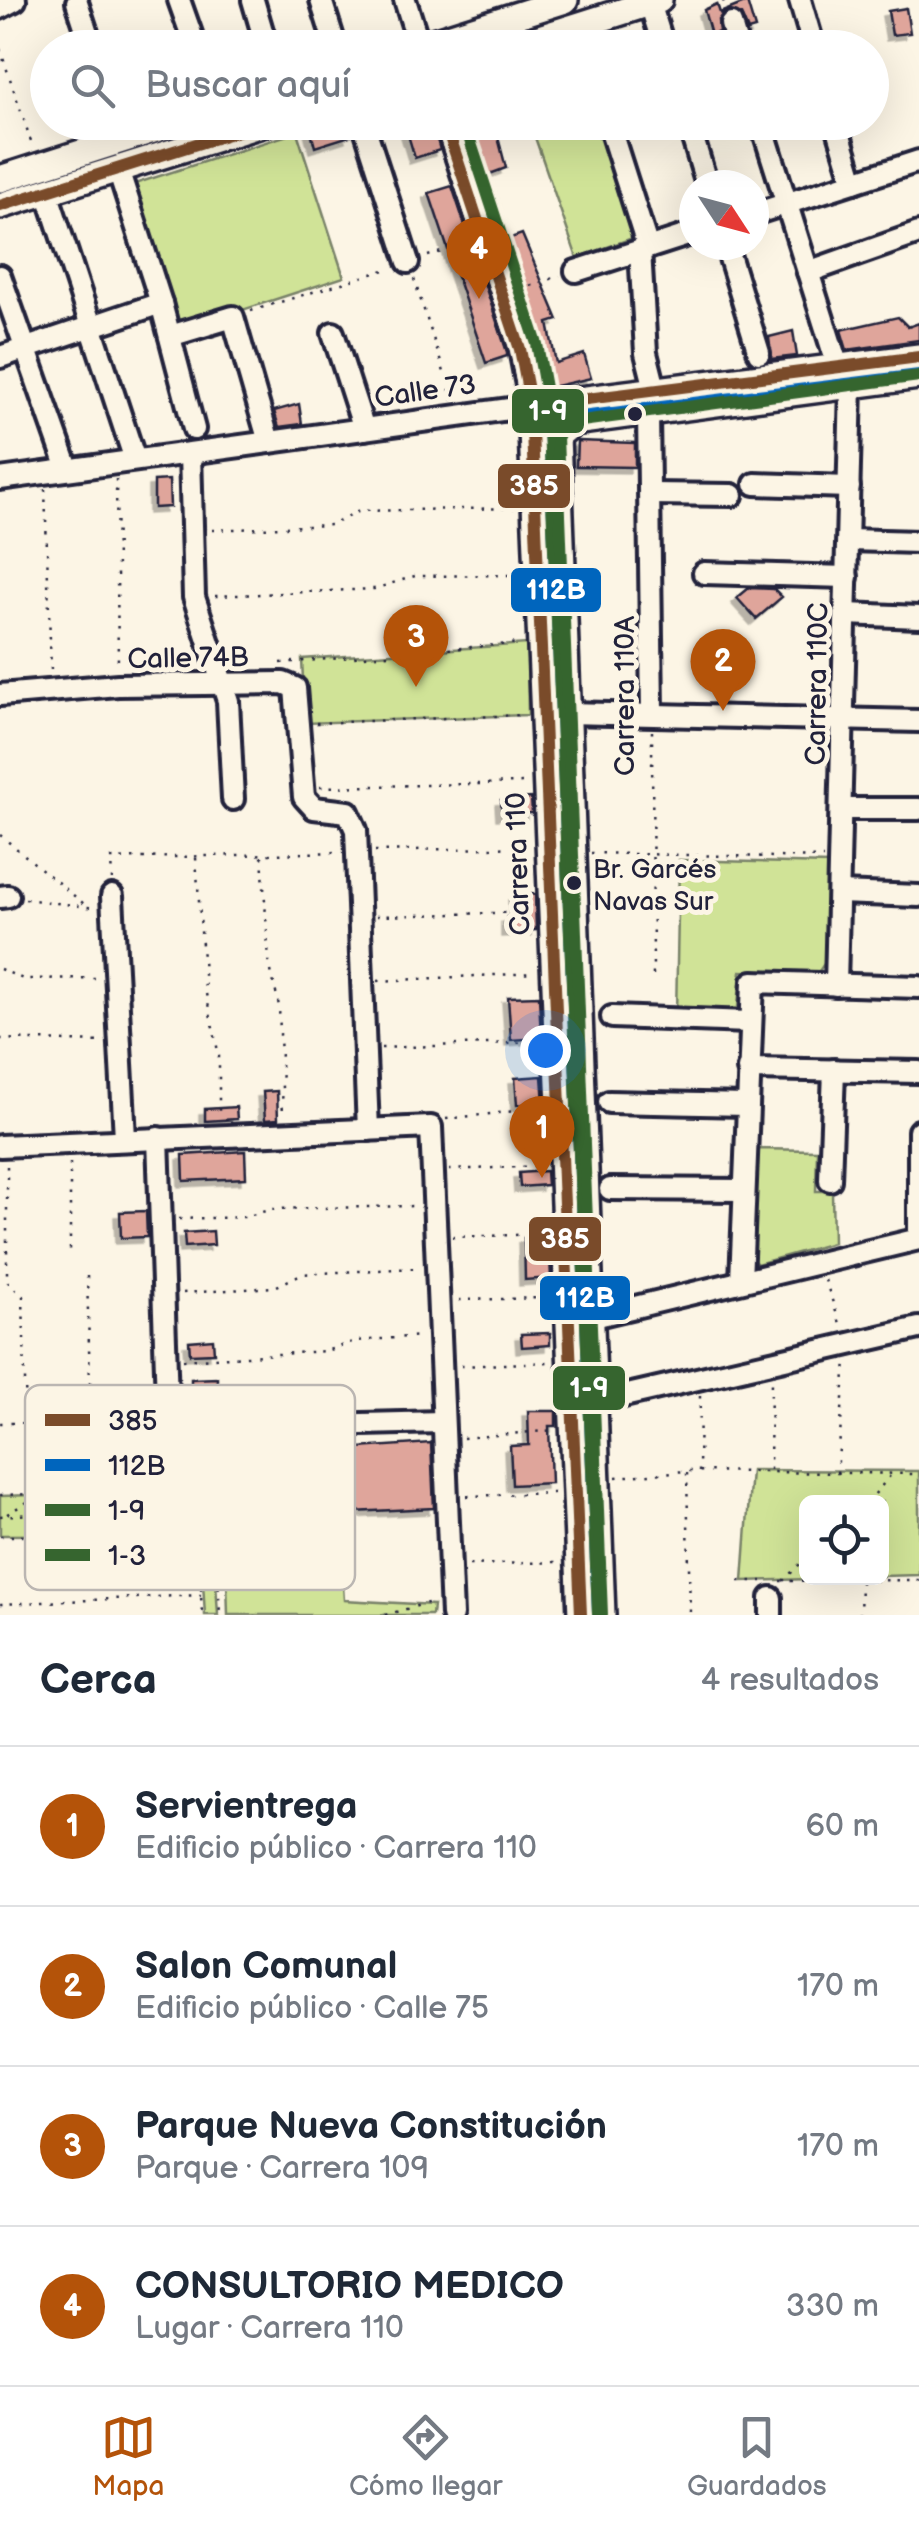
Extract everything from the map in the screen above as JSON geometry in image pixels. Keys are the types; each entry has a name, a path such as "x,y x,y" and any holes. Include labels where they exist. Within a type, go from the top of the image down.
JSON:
{"main road":[{"path":"465,30 536,4 566,0"},
{"path":"566,30 655,2"},
{"path":"0,179 98,140"},
{"path":"0,206 212,140"},
{"name":"Calle 73","path":"532,406 651,401 845,376 919,357"},
{"name":"Calle 73","path":"845,376 919,376"},
{"name":"Calle 73","path":"560,432 574,422 651,401"},
{"name":"Carrera 110","path":"532,406 544,799 577,1439 581,1615"},
{"name":"Carrera 110","path":"560,432 555,444 592,1402 577,1439 602,1615"}],"street":[{"path":"0,8 15,0"},
{"path":"180,0 190,30"},
{"path":"253,0 262,30"},
{"path":"321,0 330,30"},
{"path":"405,0 413,30"},
{"path":"800,0 809,30"},
{"path":"77,2 86,30"},
{"path":"655,2 660,30"},
{"path":"731,24 733,30"},
{"path":"369,140 408,262"},
{"name":"Carrera 110","path":"451,140 525,364 532,406"},
{"path":"613,140 644,249"},
{"path":"693,140 702,170"},
{"name":"Carrera 110C","path":"768,140 845,376 849,486 836,985"},
{"path":"841,140 854,182"},
{"path":"769,209 919,161"},
{"path":"118,170 161,303 194,429"},
{"path":"48,192 125,462"},
{"path":"808,272 919,234"},
{"path":"576,271 679,238"},
{"name":"Carrera 110A","path":"644,249 651,401 652,712"},
{"path":"731,260 759,353"},
{"path":"0,276 68,470"},
{"path":"0,356 161,303"},
{"path":"170,336 233,317 269,442"},
{"path":"333,332 364,429"},
{"name":"Calle 73","path":"0,479 532,406"},
{"path":"190,453 194,597 224,684 232,799"},
{"path":"755,484 849,486"},
{"path":"650,494 732,494"},
{"path":"848,540 919,542"},
{"path":"704,572 847,577"},
{"path":"846,614 919,617"},
{"path":"283,684 298,695 304,797 314,808 348,812 357,852 368,1130"},
{"name":"Calle 74B","path":"0,695 118,685 283,684"},
{"path":"566,714 652,712 919,721"},
{"path":"841,808 919,809"},
{"path":"839,893 919,896"},
{"path":"112,902 125,1138"},
{"path":"741,1280 751,987 756,979 919,987"},
{"path":"612,1017 749,1022"},
{"path":"748,1069 919,1072"},
{"path":"830,1180 834,1070"},
{"path":"609,1102 746,1104"},
{"path":"4,1146 431,1127 452,1607"},
{"path":"590,1318 919,1239 919,1130"},
{"path":"158,1138 167,1385"},
{"path":"610,1189 744,1190"},
{"path":"592,1402 919,1328"},
{"path":"355,1429 442,1431"}],"path":[{"path":"0,48 30,138"},
{"path":"31,140 34,150"},
{"path":"233,317 484,239"},
{"path":"408,262 458,416"},
{"path":"502,294 576,271"},
{"path":"118,685 125,462"},
{"path":"44,473 52,690"},
{"path":"191,530 330,525 360,511 526,508"},
{"path":"194,597 374,589 415,576 528,575"},
{"name":"Calle 74B","path":"283,684 283,660 533,642"},
{"name":"Carrera 110A","path":"652,712 653,980"},
{"path":"300,724 528,715"},
{"path":"304,787 536,783"},
{"path":"0,835 89,908"},
{"path":"111,859 538,846"},
{"path":"580,853 840,858"},
{"path":"262,854 269,962 280,1006 283,1134"},
{"path":"196,856 205,989 219,1056 219,1137"},
{"path":"4,897 89,908 112,902"},
{"path":"359,916 542,912"},
{"path":"0,968 24,978 116,977"},
{"path":"362,981 542,973"},
{"path":"0,1039 119,1042"},
{"path":"364,1049 547,1041"},
{"path":"431,1127 451,1116 550,1107"},
{"path":"70,1142 70,1250"},
{"path":"4,1146 7,1281 22,1296 25,1390"},
{"path":"433,1171 552,1166"},
{"path":"163,1220 245,1217 272,1209 434,1206"},
{"path":"435,1237 556,1233"},
{"path":"819,1262 847,1343 837,1474"},
{"path":"166,1294 274,1287 301,1274 436,1267"},
{"path":"87,1276 90,1385"},
{"path":"437,1300 557,1298"},
{"path":"167,1361 326,1352 355,1341 439,1334"},
{"path":"440,1368 558,1361"},
{"path":"770,1473 771,1362"},
{"path":"699,1472 700,1378"},
{"path":"0,1423 25,1422"},
{"path":"442,1431 577,1439"},
{"path":"686,1472 690,1615"},
{"path":"612,1477 686,1472 919,1474"},
{"path":"874,1495 890,1474"},
{"path":"446,1497 564,1493"},
{"path":"0,1496 25,1495"},
{"path":"2,1517 25,1503"},
{"path":"0,1536 25,1536"},
{"path":"450,1566 568,1562"},
{"path":"775,1598 799,1567"},
{"path":"889,1580 919,1580"},
{"path":"739,1581 775,1598 837,1585"},
{"path":"860,1615 861,1585"},
{"path":"201,1590 202,1615"},
{"path":"219,1590 220,1615"},
{"path":"0,1604 201,1595"},
{"path":"385,1615 411,1604 452,1607"}],"green space":[{"path":"272,140 300,140 344,277 175,332 128,186"},
{"path":"536,140 604,140 638,236 577,258"},
{"path":"527,644 528,715 305,723 302,659"},
{"path":"679,860 829,864 826,961 817,974 741,971 737,1019 676,1016"},
{"path":"753,1149 817,1150 816,1191 832,1191 833,1243 757,1264 748,1254"},
{"path":"751,1470 919,1471 919,1575 889,1576 889,1495 799,1495 799,1579 743,1581"},
{"path":"25,1495 25,1535 0,1535 0,1496"},
{"path":"203,1590 216,1590 218,1615 205,1615"},
{"path":"227,1590 343,1590 344,1600 433,1605 432,1615 228,1615"}],"building":[{"path":"747,2 755,29 748,30 741,15 728,11 718,20 719,30 710,30 704,10 717,4 720,13"},
{"path":"906,8 910,33 892,35 888,11"},
{"path":"313,140 337,140 315,147"},
{"path":"410,140 437,140 440,150 415,158"},
{"path":"468,140 499,140 506,168 479,178"},
{"path":"452,186 507,352 507,356 486,363 429,193"},
{"path":"522,234 558,320 548,323 556,363 584,354 591,378 547,388 499,242"},
{"path":"898,317 908,327 919,323 919,340 847,350 841,330"},
{"path":"793,331 797,356 771,359 769,337"},
{"path":"299,404 302,424 279,427 274,411"},
{"path":"577,441 635,443 635,467 576,466"},
{"path":"169,480 170,507 154,508 154,481"},
{"path":"749,588 774,589 782,597 756,619 737,598"},
{"path":"531,798 532,813 502,814 501,800"},
{"path":"535,894 536,930 507,931 507,917 515,916 514,895"},
{"path":"539,996 541,1038 511,1040 508,997"},
{"path":"542,1076 544,1103 517,1105 515,1078"},
{"path":"277,1091 278,1119 265,1120 263,1092"},
{"path":"236,1107 237,1119 205,1121 205,1109"},
{"path":"245,1151 246,1178 184,1181 183,1155"},
{"path":"546,1171 547,1185 520,1187 519,1173"},
{"path":"146,1211 147,1237 121,1238 120,1212"},
{"path":"213,1231 214,1245 185,1247 184,1233"},
{"path":"549,1236 551,1278 525,1280 524,1238"},
{"path":"550,1333 550,1345 522,1347 521,1334"},
{"path":"213,1339 214,1353 190,1354 189,1341"},
{"path":"217,1378 217,1385 191,1385 191,1379"},
{"path":"528,1411 556,1411 556,1426 549,1426 551,1483 512,1485 510,1446 529,1445"},
{"path":"431,1443 434,1508 355,1512 355,1448"}],"transit line":[{"name":"385","path":"0,206 209,140"},
{"name":"385","path":"451,140 520,349 531,406 581,1615"},
{"name":"1-9","path":"470,140 537,344 548,404 598,1614"},
{"name":"385","path":"531,406 919,357"},
{"name":"112B","path":"598,1614 549,421 919,375"},
{"name":"1-3","path":"602,1615 557,436 574,422 919,376"}],"place":[{"name":"CONSULTORIO MEDICO","path":"479,299"},
{"name":"Parque Nueva Constitución","path":"416,687"},
{"name":"Salon Comunal","path":"723,711"},
{"name":"Br. Garcés Navas Sur","path":"574,883"},
{"name":"Servientrega","path":"542,1178"}]}
